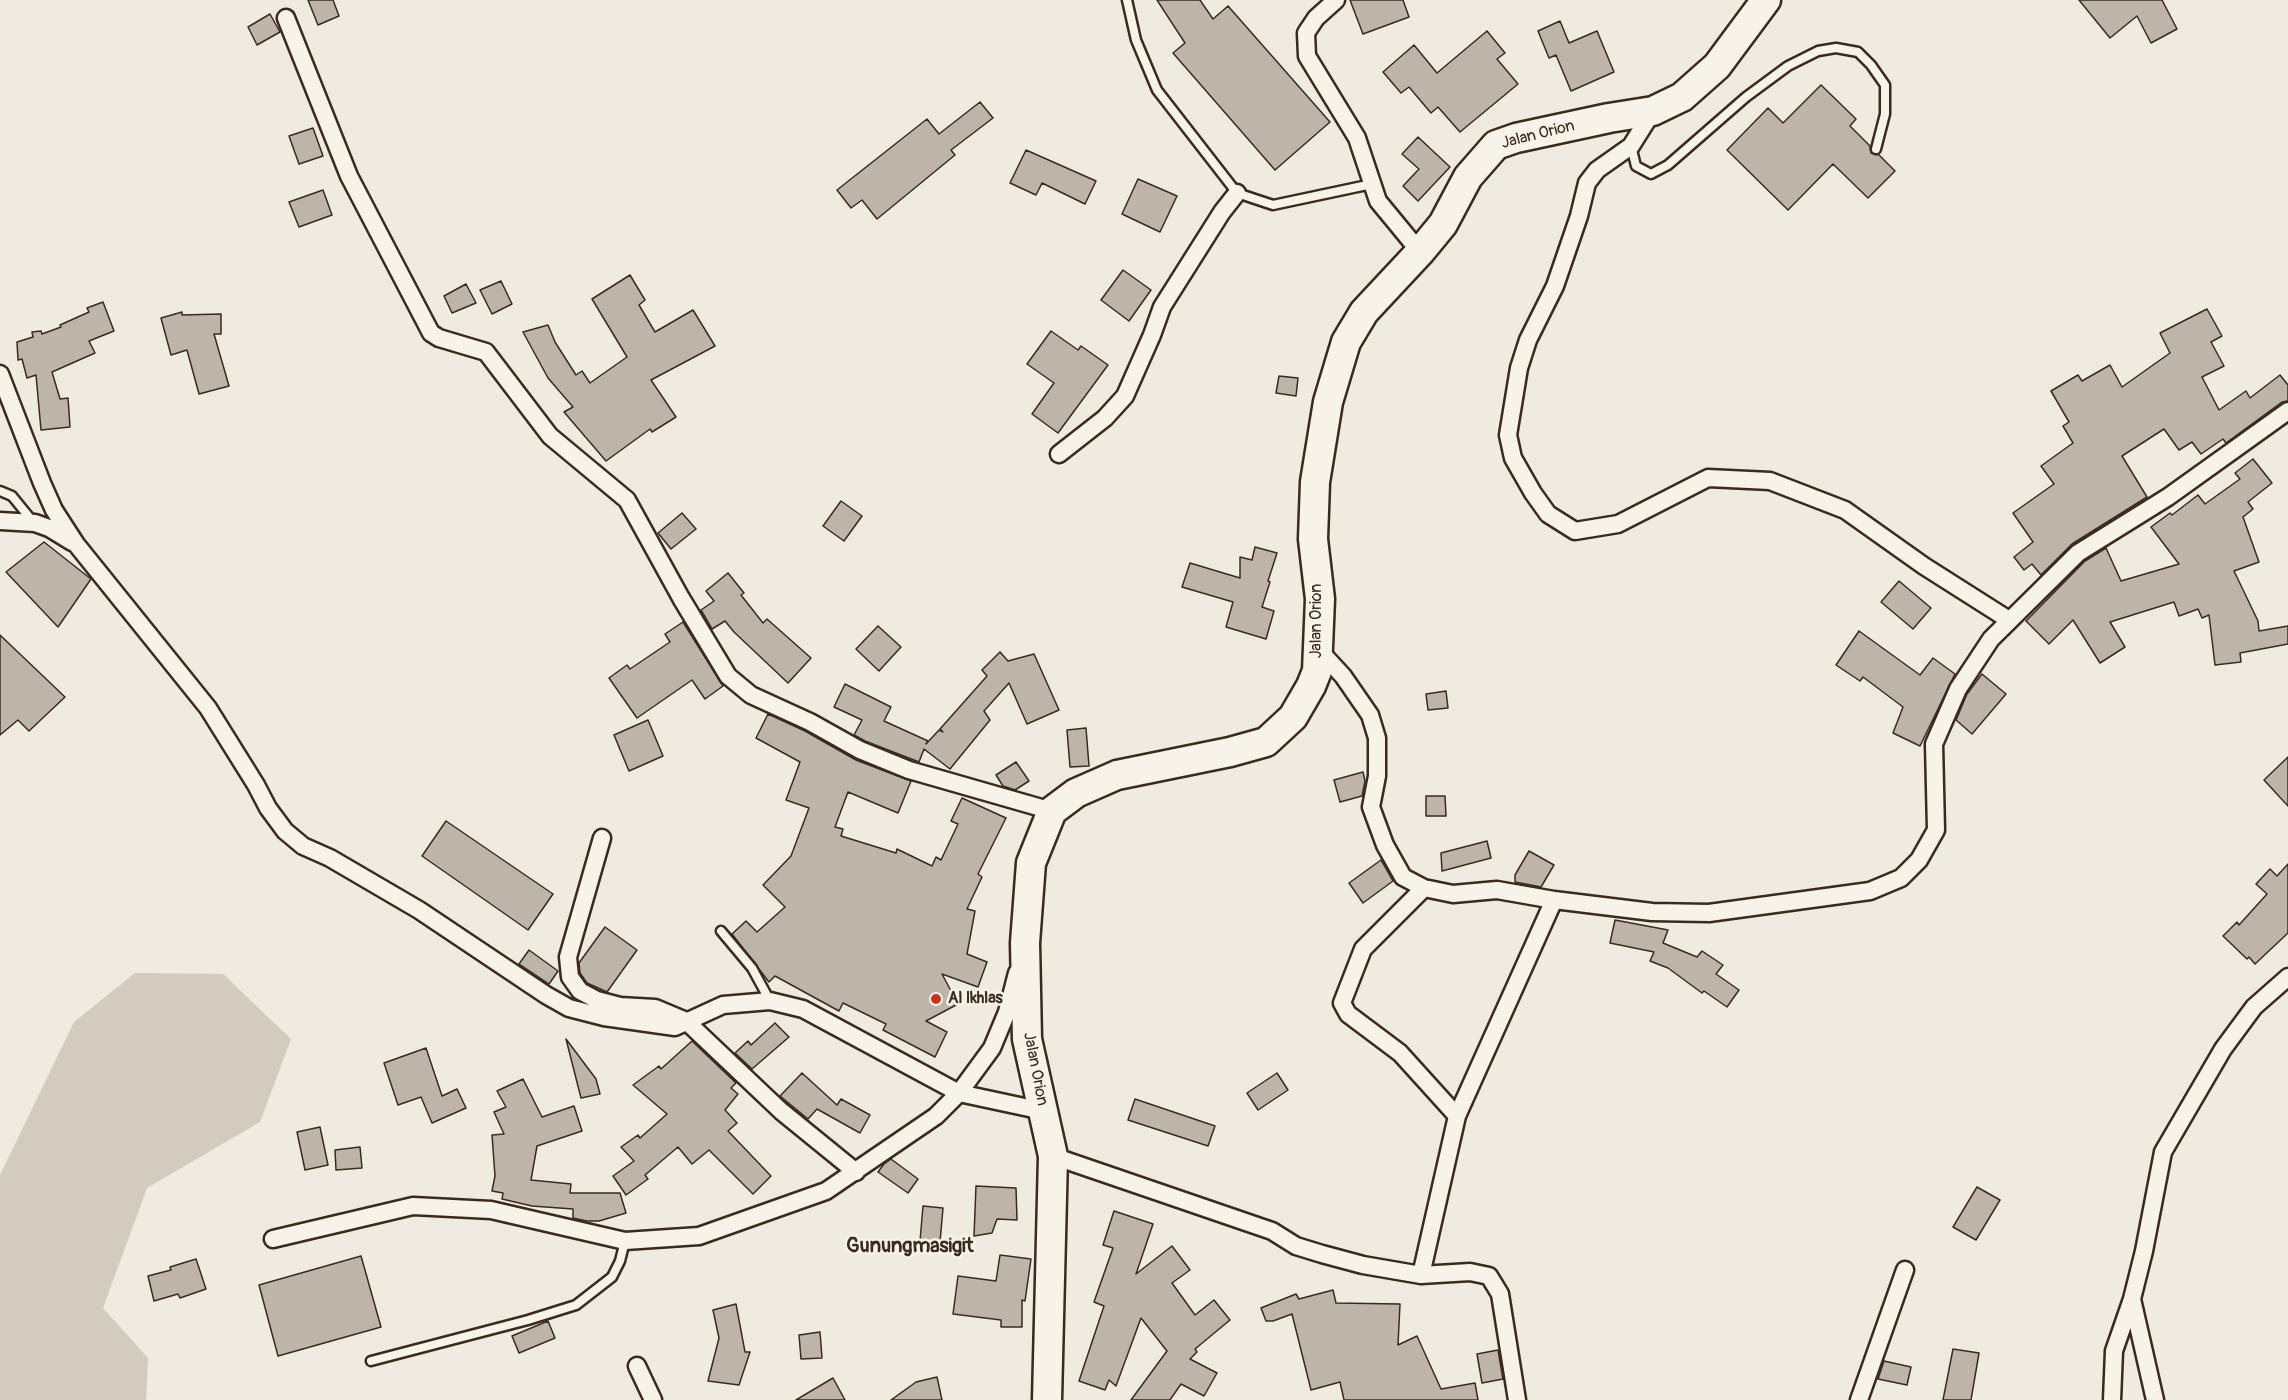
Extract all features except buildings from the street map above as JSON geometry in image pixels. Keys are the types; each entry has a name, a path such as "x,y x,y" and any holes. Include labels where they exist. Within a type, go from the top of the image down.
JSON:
{"highway":[{"name":"Jalan Orion","path":"1047,1400 1053,1156 1027,1039 1025,943 1031,863 1052,811 1076,793 1117,775 1230,752 1266,742 1293,717 1317,671 1320,599 1313,539 1315,493 1328,402 1346,342 1364,312 1443,224 1468,177 1496,145 1516,138 1609,117 1653,111 1682,97 1718,66 1766,0"}],"street":[{"path":"1336,0 1316,18 1306,33 1307,56 1357,138 1378,201 1420,252"},
{"path":"286,18 349,177 431,333 439,338 486,352 550,436 627,500 681,598 728,675 751,695 810,722 860,750 909,770 1052,811"},
{"path":"1653,111 1631,146 1597,170 1587,183 1579,216 1555,286 1528,340 1519,368 1508,435 1513,458 1533,493 1548,514 1575,531 1618,524 1708,478 1770,481 1845,510 1924,566 2009,620"},
{"path":"1059,454 1105,418 1125,396 1162,307 1222,212 1238,193"},
{"path":"0,374 54,510 76,544 208,708 268,808 285,831 303,846 330,858 419,910 569,1008 603,1017 675,1027 723,1005 770,1000 803,1009 959,1093 1043,1111"},
{"path":"1319,650 1343,676 1370,715 1377,738 1377,776 1371,807 1385,845 1402,877 1424,888 1453,894 1497,890 1554,900 1652,912 1708,913 1870,891 1901,878 1920,860 1936,830 1934,744 1958,689 1991,639 2078,553 2168,496 2288,411"},
{"path":"0,521 34,523 49,528 76,544"},
{"path":"602,838 568,957 570,977 580,990 597,1000 620,1006 655,1008 686,1021 781,1111 856,1172"},
{"path":"1424,888 1363,949 1342,1003 1348,1014 1400,1053 1457,1116"},
{"path":"1421,1275 1457,1116 1554,900"},
{"path":"273,1239 413,1206 491,1210 625,1241 699,1236 826,1191 936,1116 959,1093 992,1048 1007,1012 1025,943"},
{"path":"2112,1400 2114,1351 2132,1299 2144,1251 2163,1152 2223,1049 2254,1006 2288,977"},
{"path":"1053,1156 1272,1231 1296,1246 1322,1254 1363,1265 1421,1275 1470,1272 1489,1276 1500,1294 1517,1400"},
{"path":"1859,1400 1905,1270"},
{"path":"2132,1299 2155,1400"},
{"path":"637,1366 653,1400"}],"lane":[{"path":"1126,0 1136,40 1157,90 1238,193 1273,204 1372,184"},
{"path":"1631,146 1636,166 1651,174 1668,165 1746,97 1788,66 1818,51 1836,48 1858,52 1871,65 1885,85 1885,114 1876,149"},
{"path":"0,491 12,496 34,523"},
{"path":"721,931 752,968 770,1000"},
{"path":"371,1361 528,1320 576,1305 612,1277 620,1261 625,1241"}],"shaded area":[{"path":"135,973 223,974 291,1039 260,1122 147,1188 103,1308 148,1358 146,1400 0,1400 0,1175 74,1022"}],"place":[{"name":"Al Ikhlas","path":"936,999"}],"district":[{"name":"Gunungmasigit","path":"910,1247"}]}
